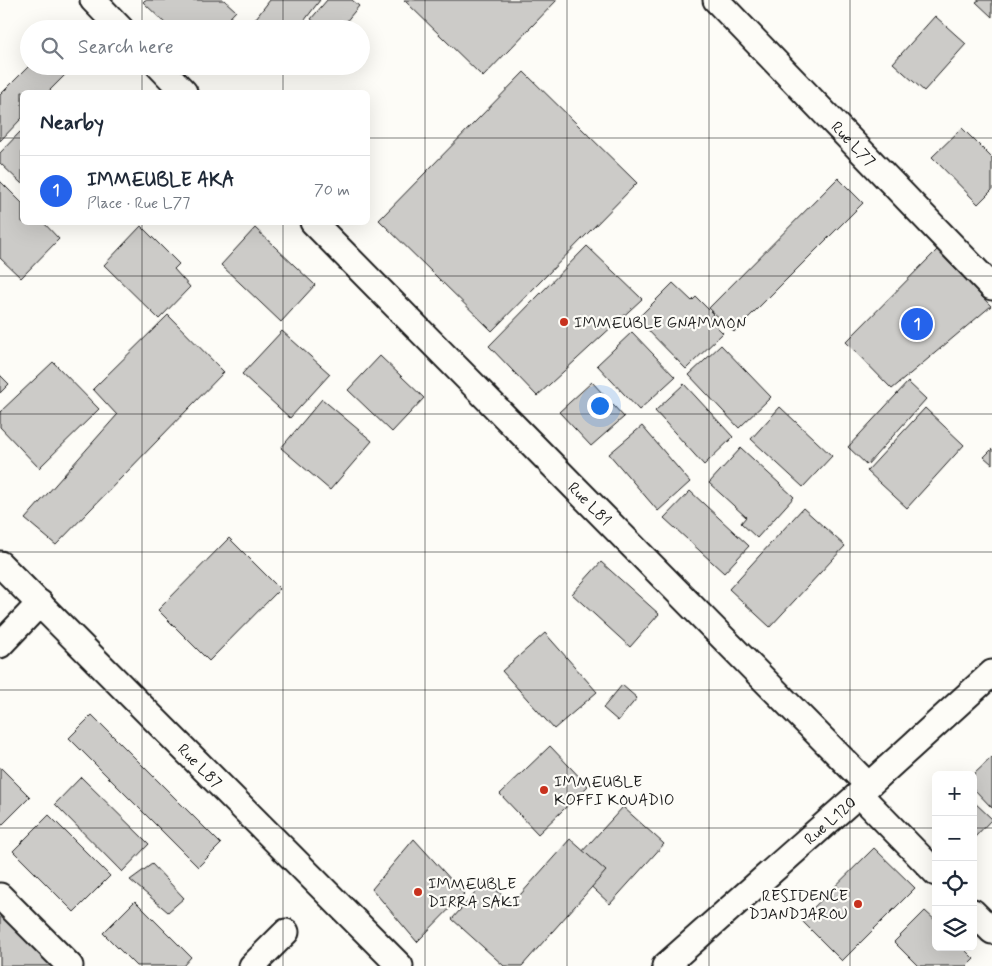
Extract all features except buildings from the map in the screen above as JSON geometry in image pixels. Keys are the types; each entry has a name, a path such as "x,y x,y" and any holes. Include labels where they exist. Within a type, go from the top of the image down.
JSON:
{"street":[{"path":"93,0 113,20"},
{"name":"Rue L77","path":"716,0 992,287"},
{"path":"167,75 182,90"},
{"name":"Rue L81","path":"316,225 864,789 932,868"},
{"name":"Rue L87","path":"0,564 400,966"},
{"path":"0,645 40,603"},
{"name":"Rue L120","path":"665,966 992,673"},
{"path":"0,896 70,966"},
{"path":"977,916 992,931"},
{"path":"252,966 286,932"}],"place":[{"name":"IMMEUBLE GNAMMON","path":"564,322"},
{"name":"IMMEUBLE AKA","path":"917,324"},
{"name":"IMMEUBLE KOFFI KOUADIO","path":"544,790"},
{"name":"IMMEUBLE DIRRA SAKI","path":"418,892"},
{"name":"RESIDENCE DJANDJAROU","path":"858,904"}]}
